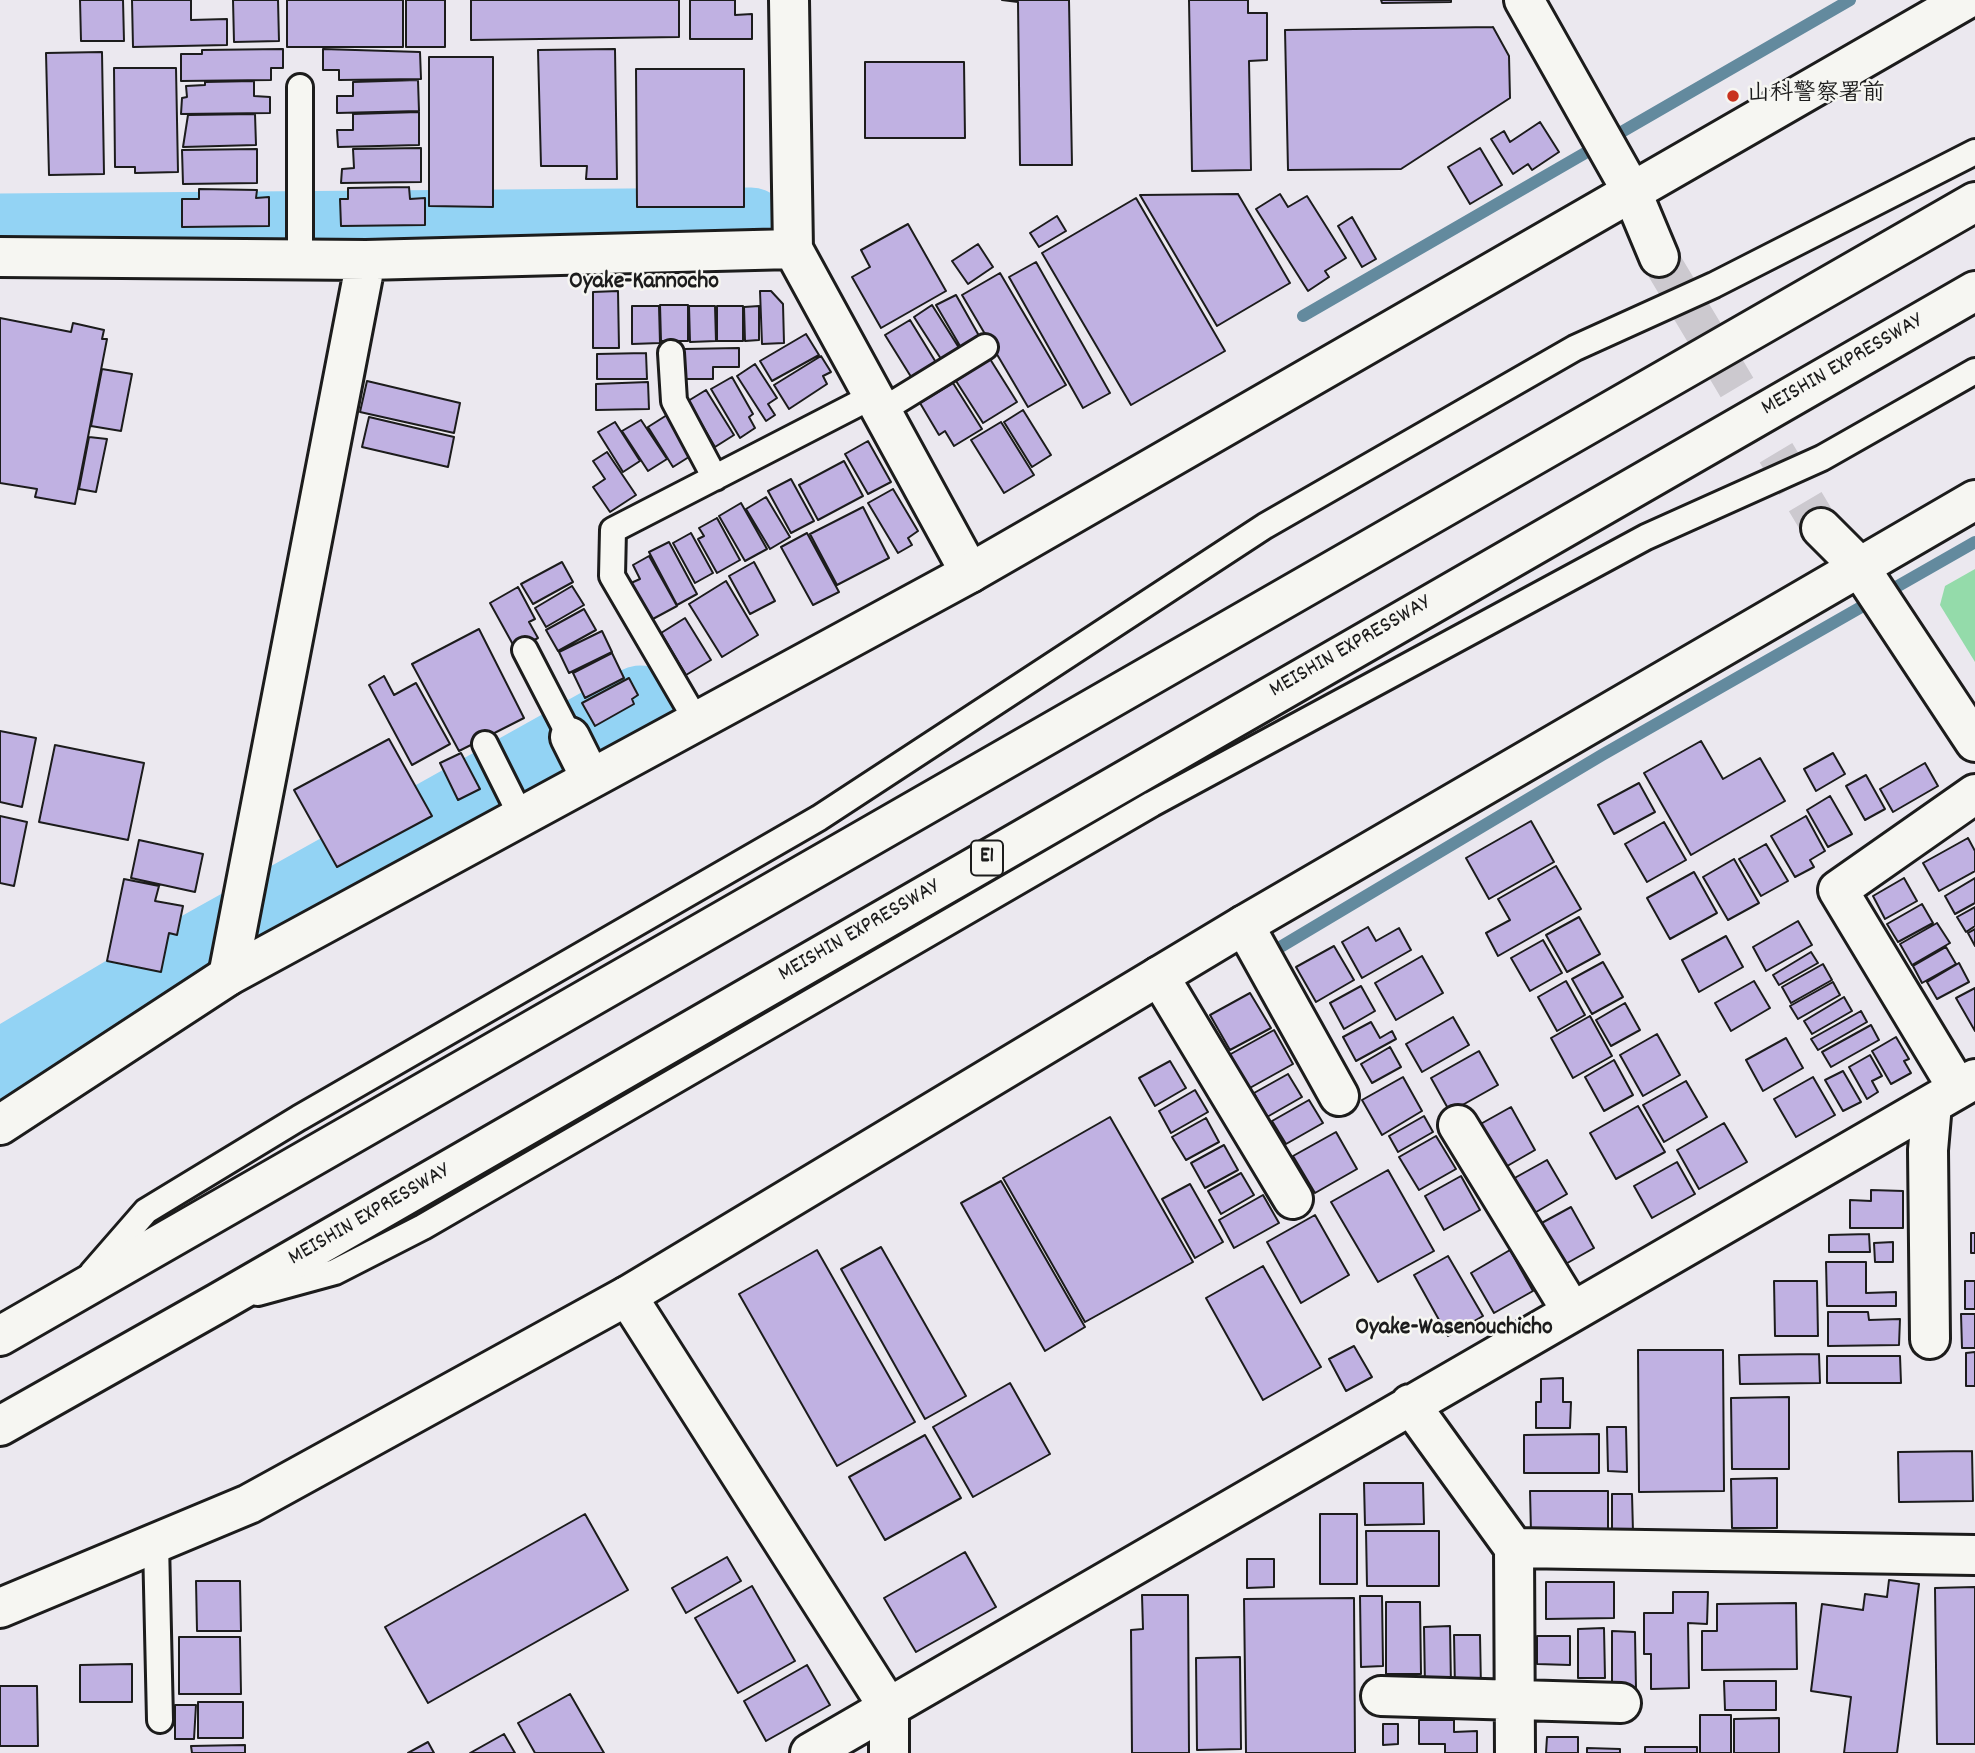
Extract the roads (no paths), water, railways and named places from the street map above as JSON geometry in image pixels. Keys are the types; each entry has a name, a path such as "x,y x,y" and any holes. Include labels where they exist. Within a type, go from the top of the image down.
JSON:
{"main road":[{"path":"789,0 793,249 970,573"},
{"path":"1524,0 1631,190 1659,257"},
{"path":"0,1125 510,793 579,755 696,720 970,573 1965,0"},
{"path":"0,1336 1975,202"},
{"path":"0,257 366,260 793,249"},
{"path":"228,976 366,260"},
{"name":"MEISHIN EXPRESSWAY","path":"0,1426 1975,290"},
{"path":"0,1608 249,1504 627,1296 1244,925 1975,499"},
{"path":"1821,528 1858,565 1975,742"},
{"path":"1955,1091 1838,890 1975,794"},
{"path":"1244,925 1339,1096"},
{"path":"1159,976 1293,1199"},
{"path":"810,1753 1571,1310 1955,1091"},
{"path":"1930,1339 1928,1150 1955,1091"},
{"path":"1458,1125 1571,1310"},
{"path":"627,1296 889,1708 888,1753"},
{"path":"1410,1404 1514,1548 1515,1753"},
{"path":"1514,1548 1975,1555"},
{"path":"1381,1696 1620,1703"}],"lane":[{"path":"300,88 300,259"},
{"path":"73,1294 146,1211 299,1118 819,818 1265,526 1576,348 1714,285 1975,152"},
{"path":"696,720 612,576 613,530 715,478 877,404 985,346"},
{"path":"671,354 674,401 715,478"},
{"path":"218,1303 335,1272 424,1227 1163,797 1634,543 1822,458 1975,371"},
{"path":"525,650 579,755"},
{"path":"485,744 510,793"},
{"path":"156,1543 160,1720"}],"waterway":[{"path":"1303,316 1850,0"},
{"path":"0,233 751,227"},
{"path":"1277,949 1602,755 1975,542"},
{"path":"0,1070 193,955 640,705"}],"tunnel":[{"path":"1659,257 1821,528"}],"place":[{"name":"山科警察署前","path":"1733,96"}],"district":[{"name":"Oyake-Kannocho","path":"644,284"},
{"name":"Oyake-Wasenouchicho","path":"1454,1330"}]}
